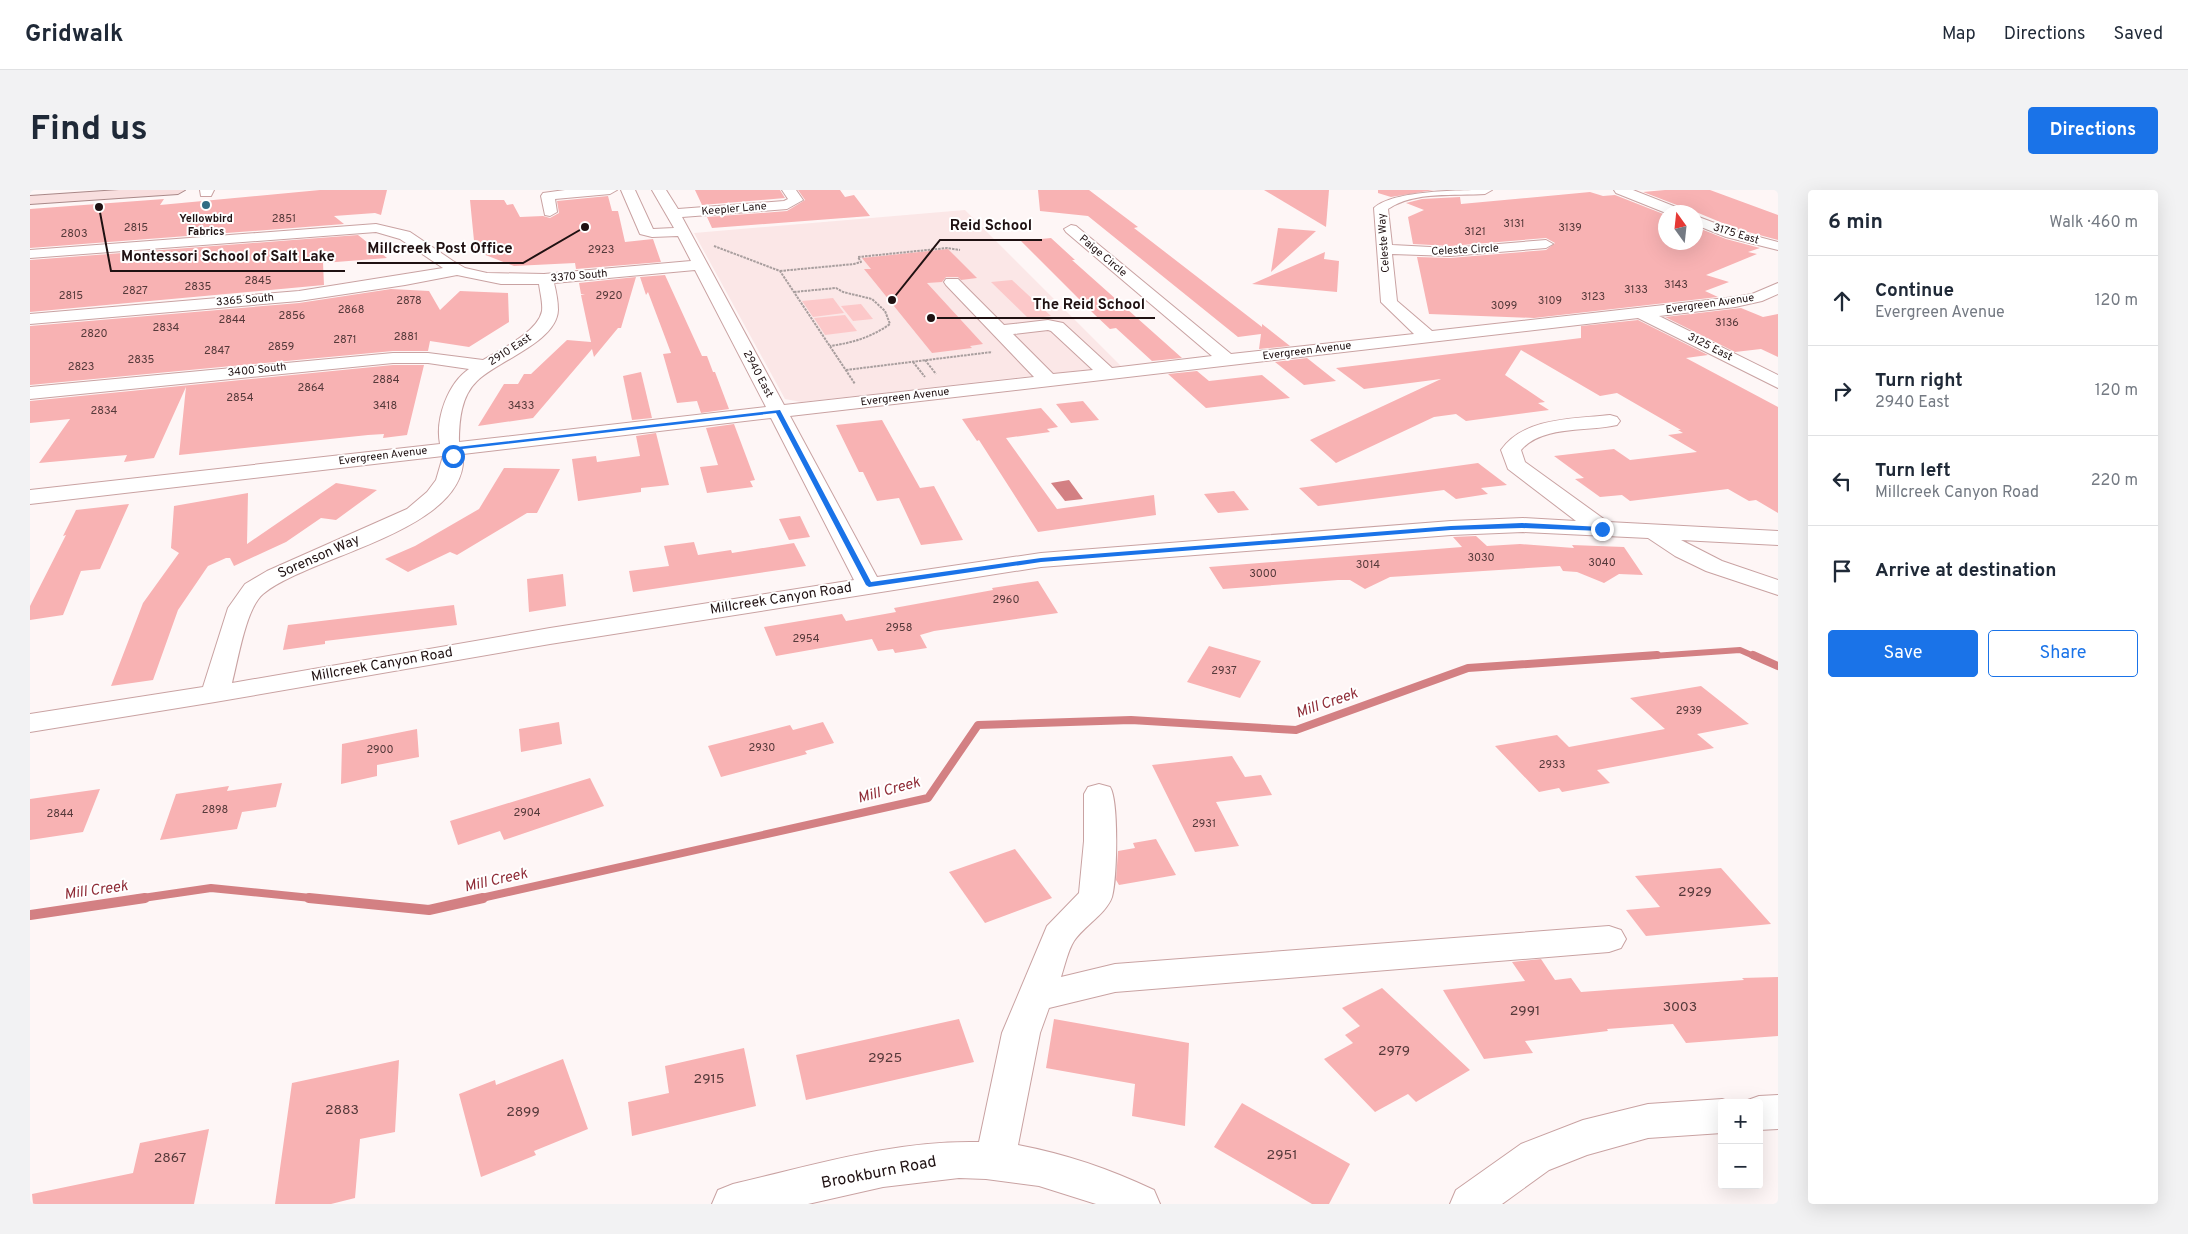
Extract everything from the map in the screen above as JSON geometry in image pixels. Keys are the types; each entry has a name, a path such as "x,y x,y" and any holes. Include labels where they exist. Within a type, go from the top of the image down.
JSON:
{"main road":[{"path":"30,193 70,190"},
{"path":"30,200 178,190"}],"street":[{"path":"550,212 548,196 610,190"},
{"name":"Celeste Way","path":"1428,337 1389,302 1380,212 1386,204 1408,197 1485,190"},
{"path":"1621,190 1658,205"},
{"path":"662,195 631,196 645,231 685,236"},
{"name":"2940 East","path":"662,195 869,585"},
{"name":"Keepler Lane","path":"673,214 782,206 792,196"},
{"name":"3175 East","path":"1703,223 1731,234 1778,246"},
{"path":"30,254 353,228 396,230 411,237 458,270"},
{"name":"Paige Circle","path":"1071,229 1227,360"},
{"name":"Celeste Circle","path":"1383,249 1450,252 1546,244"},
{"name":"3370 South","path":"458,270 490,279 546,279 700,265"},
{"name":"3365 South","path":"30,319 345,291 408,281 458,270"},
{"name":"2910 East","path":"451,448 449,441 451,417 458,394 470,377 533,336 544,326 550,311 546,279"},
{"path":"952,282 1043,375 1056,361"},
{"name":"Evergreen Avenue","path":"30,497 867,401 1043,375 1108,374 1641,313 1741,301 1775,292"},
{"name":"3125 East","path":"1641,313 1778,382"},
{"path":"1000,331 1048,325 1057,327 1108,374"},
{"path":"1024,328 1036,341"},
{"name":"3400 South","path":"30,393 393,358 428,358 485,366"},
{"path":"1602,529 1515,465 1511,450 1515,442 1530,434 1610,421"},
{"name":"Sorenson Way","path":"215,694 240,608 254,589 276,576 415,514 435,497 447,481 453,456 451,448"},
{"name":"Millcreek Canyon Road","path":"30,723 215,694 471,649 869,585 1041,560 1451,528 1522,526 1778,538"},
{"path":"1655,532 1689,554 1727,571 1778,588"},
{"path":"996,1161 1020,1033 1060,935 1095,896 1100,841 1099,794"},
{"path":"1035,997 1115,978 1609,940"},
{"path":"1763,1113 1778,1112"},
{"path":"1471,1204 1485,1192 1535,1158 1583,1138 1648,1121 1718,1116"},
{"name":"Brookburn Road","path":"733,1204 906,1164 964,1159 1028,1165 1060,1173 1093,1183 1139,1204"}],"path":[{"path":"685,236 780,271 861,262 858,257 947,248 960,250"},
{"path":"780,271 867,401"},
{"path":"794,292 836,288 842,293 866,296 878,302 888,316 890,324 881,331 852,343 830,346"},
{"path":"846,370 1017,348"}],"shaded area":[{"path":"965,210 1121,366 801,402 785,399 694,233"},
{"path":"1012,280 1051,316 1029,319 991,282"},
{"path":"833,298 844,313 813,317 802,301"},
{"path":"861,304 873,319 853,321 841,306"},
{"path":"845,315 857,331 825,335 814,318"},
{"path":"1069,480 1083,499 1065,501 1051,483"}],"building":[{"path":"320,190 387,190 381,215 375,213 334,216 344,224 30,248 30,209 164,199 160,205"},
{"path":"695,190 780,190 785,198 702,205"},
{"path":"798,190 840,190 845,197 854,195 870,216 712,228 707,217 787,211 805,200"},
{"path":"1038,190 1089,190 1138,227 1134,228 1262,327 1262,324 1290,346 1259,349 1261,334 1238,337 1088,216 1040,211"},
{"path":"1264,190 1329,190 1326,227"},
{"path":"1378,190 1434,190 1391,197 1378,193"},
{"path":"1710,190 1778,215 1778,240 1737,229 1703,215 1703,205 1677,205 1643,192"},
{"path":"1590,192 1603,196 1615,195 1658,212 1658,250 1703,250 1703,230 1726,239 1760,248 1748,252 1757,254 1706,275 1729,282 1705,291 1718,297 1534,318 1429,314 1417,257 1450,258 1546,250 1555,243 1546,238 1450,246 1413,244 1408,217 1424,210 1406,203 1422,199 1460,197 1461,204"},
{"path":"608,196 612,211 618,211 625,242 653,239 661,262 576,269 575,263 514,266 475,251 470,200 504,200 507,205 513,204 520,217 543,216 550,218 559,213 557,201"},
{"path":"1278,228 1316,231 1271,272"},
{"path":"358,235 387,258 323,263 324,285 30,312 30,260"},
{"path":"1051,238 1075,260 1072,260 1182,358 1152,361 1116,328 1110,329 1021,241"},
{"path":"948,249 977,278 961,280 958,277 946,277 942,282 927,283 983,344 970,346 972,348 932,353 864,269 871,269 862,258"},
{"path":"1325,252 1324,259 1339,261 1337,292 1252,284"},
{"path":"665,275 702,356 707,356 713,372 715,372 729,409 701,413 697,401 677,403 663,354 671,353 648,292 646,295 640,277"},
{"path":"636,277 621,328 618,328 594,357 592,349 533,418 478,426 504,384 518,384 524,374 531,374 567,340 591,342 581,295 585,295 581,294 579,283"},
{"path":"391,289 429,291 440,310 460,291 508,293 509,322 469,347 430,341 428,351 393,351 30,385 30,326 299,303"},
{"path":"1741,308 1763,317 1778,314 1778,357 1761,349 1735,352 1665,317"},
{"path":"1638,320 1708,355 1686,358 1778,407 1778,513 1756,500 1749,501 1728,489 1630,501 1622,495 1600,497 1575,479 1584,478 1554,456 1614,449 1630,460 1697,452 1668,435 1683,433 1678,430 1681,430 1617,393 1600,396 1521,350 1505,375 1545,402 1538,403 1549,410 1466,421 1456,414 1434,417 1336,463 1310,440 1441,379 1364,389 1336,368 1581,338 1581,326"},
{"path":"1307,358 1336,381 1304,385 1275,362"},
{"path":"393,365 424,365 407,435 383,438 384,434 368,435 179,455 186,387 154,458 124,462 127,455 39,463 70,419 30,423 30,401"},
{"path":"1197,371 1209,381 1262,375 1290,398 1206,408 1168,374"},
{"path":"641,372 652,418 632,420 623,376"},
{"path":"1083,401 1099,420 1071,423 1056,404"},
{"path":"1041,408 1058,427 1047,429 1050,432 1006,438 1057,509 1154,495 1156,515 1038,532 979,440 977,441 962,419"},
{"path":"882,420 920,488 934,486 963,540 921,545 899,498 877,501 863,472 859,472 836,425"},
{"path":"734,424 755,480 750,481 753,487 707,493 700,467 718,465 706,428"},
{"path":"656,433 669,485 641,488 641,492 578,501 572,459 596,456 597,462 640,456 636,436"},
{"path":"1478,463 1507,485 1481,488 1488,494 1456,499 1444,490 1318,506 1299,488"},
{"path":"504,468 560,469 537,513 527,513 457,555 450,552 408,572 385,559 415,546 479,509"},
{"path":"336,483 377,490 336,520 321,518 286,542 234,566 230,558 226,558 208,566 178,610 153,680 111,686 143,603 179,553 171,548 174,506 248,493 247,544"},
{"path":"1234,491 1249,510 1218,513 1204,494"},
{"path":"129,504 100,569 81,571 63,615 30,620 30,606 66,535 63,536 76,510"},
{"path":"800,516 810,537 789,540 779,519"},
{"path":"1476,536 1487,546 1520,544 1574,548 1572,545 1624,547 1643,575 1619,574 1604,583 1577,572 1563,571 1560,566 1390,577 1365,589 1350,580 1338,580 1223,589 1209,567 1462,547 1453,537"},
{"path":"694,542 698,555 731,550 732,553 794,543 806,566 633,592 629,571 669,566 664,546"},
{"path":"563,574 566,606 529,612 527,579"},
{"path":"1038,581 1058,613 934,631 920,635 927,648 895,653 893,649 878,651 872,639 776,656 764,627 842,614 846,621 896,612 894,608 993,590 992,588"},
{"path":"454,605 457,625 325,641 325,644 283,650 288,625"},
{"path":"1209,646 1261,661 1240,698 1187,682"},
{"path":"1701,686 1749,724 1697,734 1714,748 1597,770 1610,783 1562,792 1559,788 1539,792 1495,746 1557,735 1569,747 1665,729 1630,698"},
{"path":"559,722 562,744 521,752 519,729"},
{"path":"823,722 834,743 805,751 807,754 721,777 708,746 790,725 793,730"},
{"path":"417,729 419,757 377,765 377,776 341,784 342,744"},
{"path":"1232,756 1245,777 1261,775 1272,795 1216,802 1239,846 1195,852 1152,765"},
{"path":"590,778 604,806 504,840 500,831 458,845 450,821"},
{"path":"282,783 276,807 242,812 237,829 160,840 176,794 229,786 227,791"},
{"path":"100,789 83,832 30,840 30,799"},
{"path":"1156,839 1176,875 1119,885 1116,880 1118,851 1135,848 1133,843"},
{"path":"1015,849 1052,898 985,923 949,872"},
{"path":"1721,868 1771,924 1646,936 1626,910 1660,907 1635,876"},
{"path":"1541,959 1555,980 1571,978 1581,992 1744,980 1742,978 1778,977 1778,1036 1686,1043 1673,1024 1607,1029 1608,1031 1525,1041 1533,1053 1484,1059 1443,990 1525,981 1512,962"},
{"path":"1382,988 1470,1070 1416,1102 1408,1094 1375,1112 1324,1059 1353,1043 1345,1035 1360,1026 1342,1008"},
{"path":"959,1019 974,1062 806,1100 796,1055"},
{"path":"1054,1019 1189,1043 1185,1126 1132,1116 1135,1084 1046,1068"},
{"path":"744,1048 756,1106 632,1136 628,1102 669,1093 665,1066"},
{"path":"563,1059 588,1129 534,1151 536,1155 481,1177 459,1094 495,1080 496,1085"},
{"path":"399,1060 395,1132 360,1139 355,1198 331,1204 275,1204 292,1083"},
{"path":"1242,1103 1350,1164 1329,1204 1312,1204 1214,1147"},
{"path":"209,1129 194,1204 33,1204 32,1194 133,1173 140,1143"}],"waterway":[{"name":"Mill Creek","path":"1638,657 1740,650 1756,657"},
{"name":"Mill Creek","path":"477,899 928,798 978,725 1131,720 1296,730 1468,668 1657,655"},
{"name":"Mill Creek","path":"1753,655 1778,666"},
{"name":"Mill Creek","path":"136,899 211,888 321,899"},
{"name":"Mill Creek","path":"30,915 145,898"},
{"name":"Mill Creek","path":"309,898 429,910 483,898"}],"place":[{"name":"Yellowbird Fabrics","path":"206,205"},
{"name":"Montessori School of Salt Lake","path":"99,207"},
{"name":"Millcreek Post Office","path":"585,227"},
{"name":"Reid School","path":"892,300"},
{"name":"The Reid School","path":"931,318"}],"route":[{"path":"453,456 451,448 778,411 869,585 968,569 1041,560 1451,528 1522,526 1602,529"}]}
